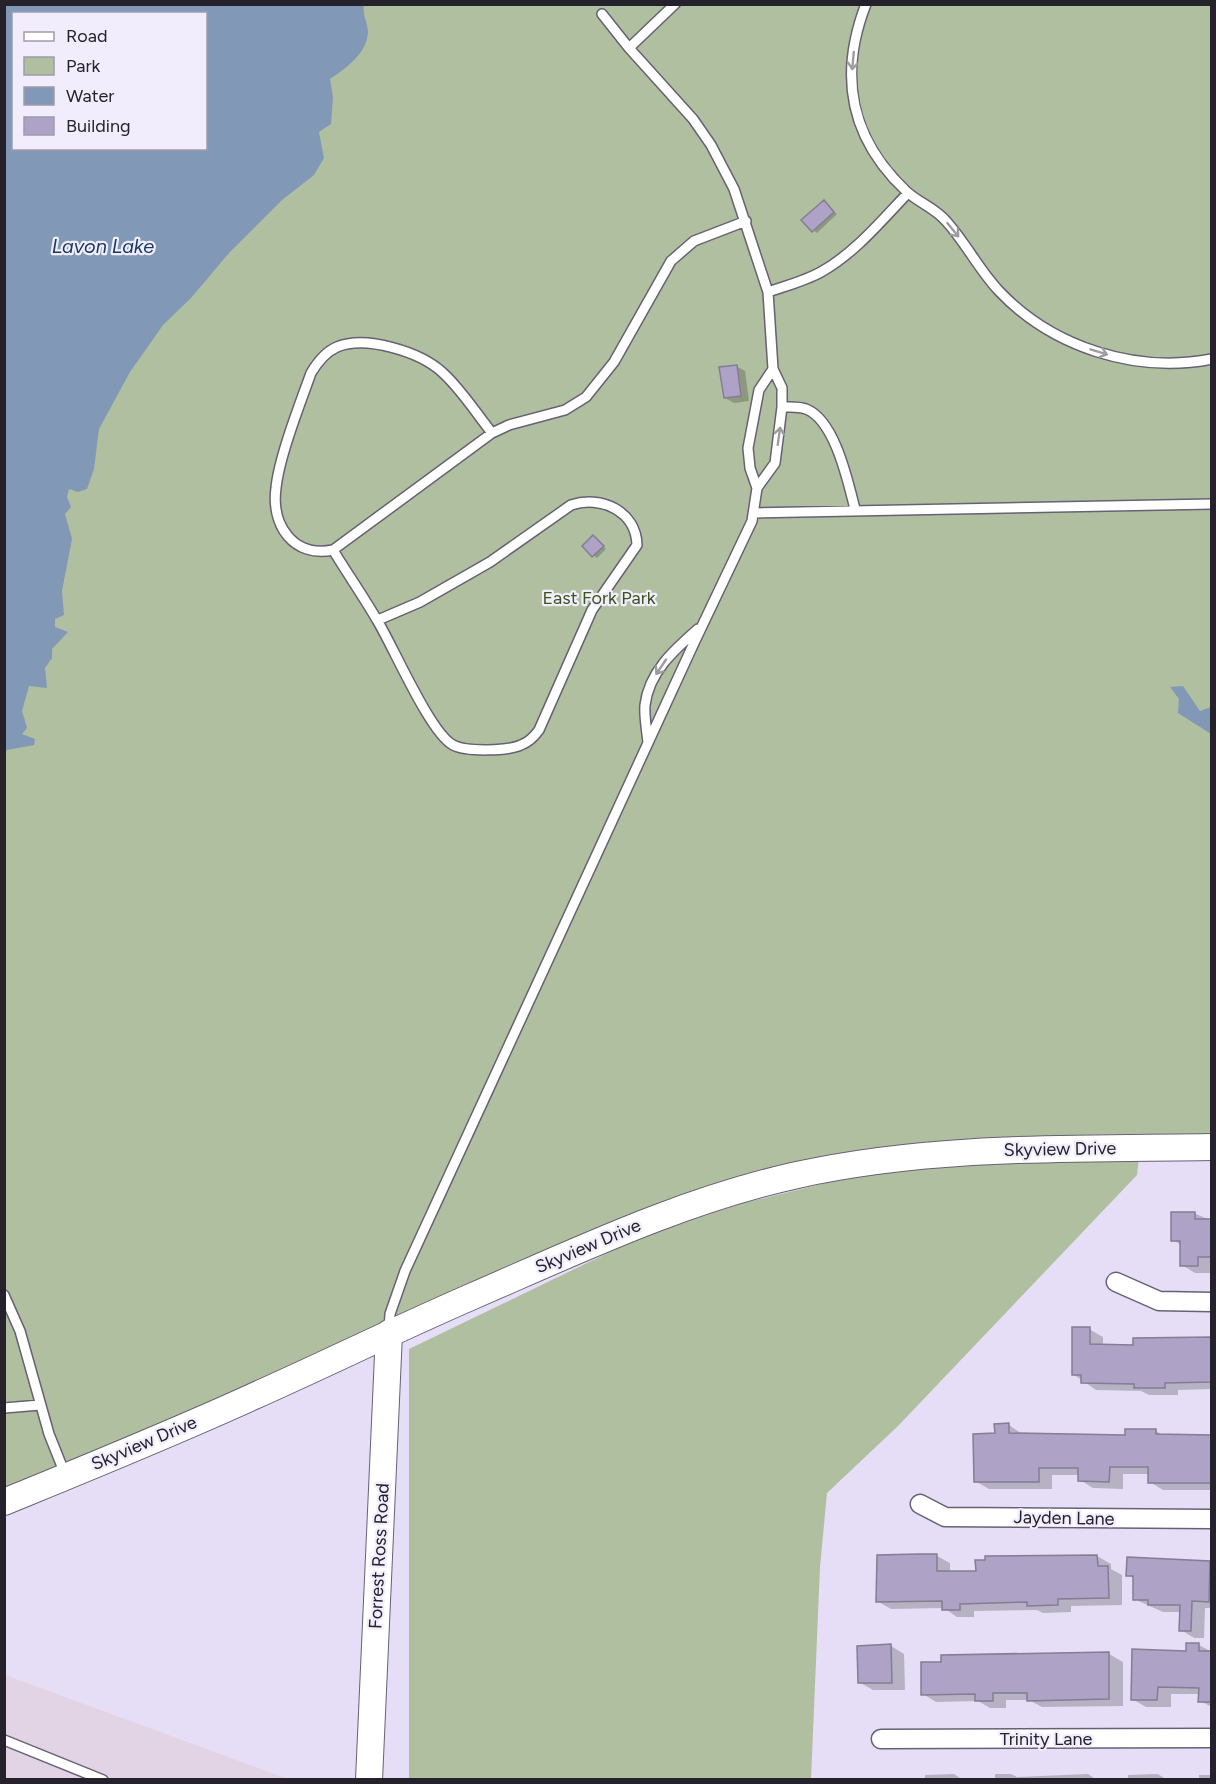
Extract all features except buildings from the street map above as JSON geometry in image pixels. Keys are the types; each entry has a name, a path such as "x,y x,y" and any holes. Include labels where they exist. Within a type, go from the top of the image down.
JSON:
{"street":[{"name":"Skyview Drive","path":"4,1502 250,1398 389,1333 658,1217 797,1175 877,1161 955,1152 1212,1147"},
{"path":"1116,1282 1159,1301 1212,1302"},
{"name":"Forrest Ross Road","path":"369,1779 389,1333"},
{"name":"Jayden Lane","path":"920,1504 945,1517 1212,1519"},
{"name":"Trinity Lane","path":"881,1739 1212,1738"}],"lane":[{"path":"629,48 675,4"},
{"path":"866,4 856,34 854,53 852,92 859,127 876,158 909,194 939,214 997,289 1011,302 1065,340 1118,358 1175,363 1212,359"},
{"path":"602,14 703,132 734,189 746,221 768,292 773,369 782,388 775,463 766,479 757,488"},
{"path":"768,292 812,277 832,265 851,251 909,194"},
{"path":"492,433 442,372 419,356 407,351 361,344 346,345 325,355 317,364 307,383 277,478 275,506 282,530 295,545 313,552 333,550 492,433 509,425 565,410 586,397 614,362 671,261 694,241 746,221"},
{"path":"389,1333 390,1314 405,1271 755,513 757,488 750,468 748,448 759,390 773,369"},
{"path":"782,407 807,409 820,421 840,456 855,510"},
{"path":"333,550 378,620 427,711 447,740 454,746 499,749 522,745 538,730 592,610 637,545 635,528 619,510 608,504 581,501 571,505 474,571 420,602 378,620"},
{"path":"755,513 1212,504"},
{"path":"648,745 645,706 651,681 670,653 702,626"},
{"path":"4,1295 20,1331 40,1405 66,1476"},
{"path":"4,1408 40,1405"},
{"path":"4,1740 103,1779"}],"shaded area":[{"path":"5,1675 288,1779 5,1779"}],"green space":[{"name":"East Fork Park","path":"204,5 1211,5 1211,1134 1078,1135 946,1141 880,1148 814,1159 750,1174 686,1195 88,1457 5,1489 5,387 204,150 207,150 207,12 204,12"},
{"path":"1139,1157 1137,1175 898,1426 827,1493 820,1567 811,1779 409,1780 409,1349 647,1234 743,1203 855,1176 946,1163"}],"water":[{"name":"Lavon Lake","path":"5,4 364,5 368,29 367,40 354,60 330,79 333,97 331,124 319,132 324,158 314,175 282,200 229,253 191,298 163,325 130,372 99,429 94,469 87,489 78,492 69,489 67,497 71,507 65,514 72,539 62,591 64,615 55,619 55,627 68,632 52,649 52,658 45,668 47,688 29,686 22,711 27,728 22,734 35,739 34,745 7,750 5,754"},
{"path":"1183,686 1200,711 1211,707 1211,734 1178,713 1179,699 1170,687"}]}
